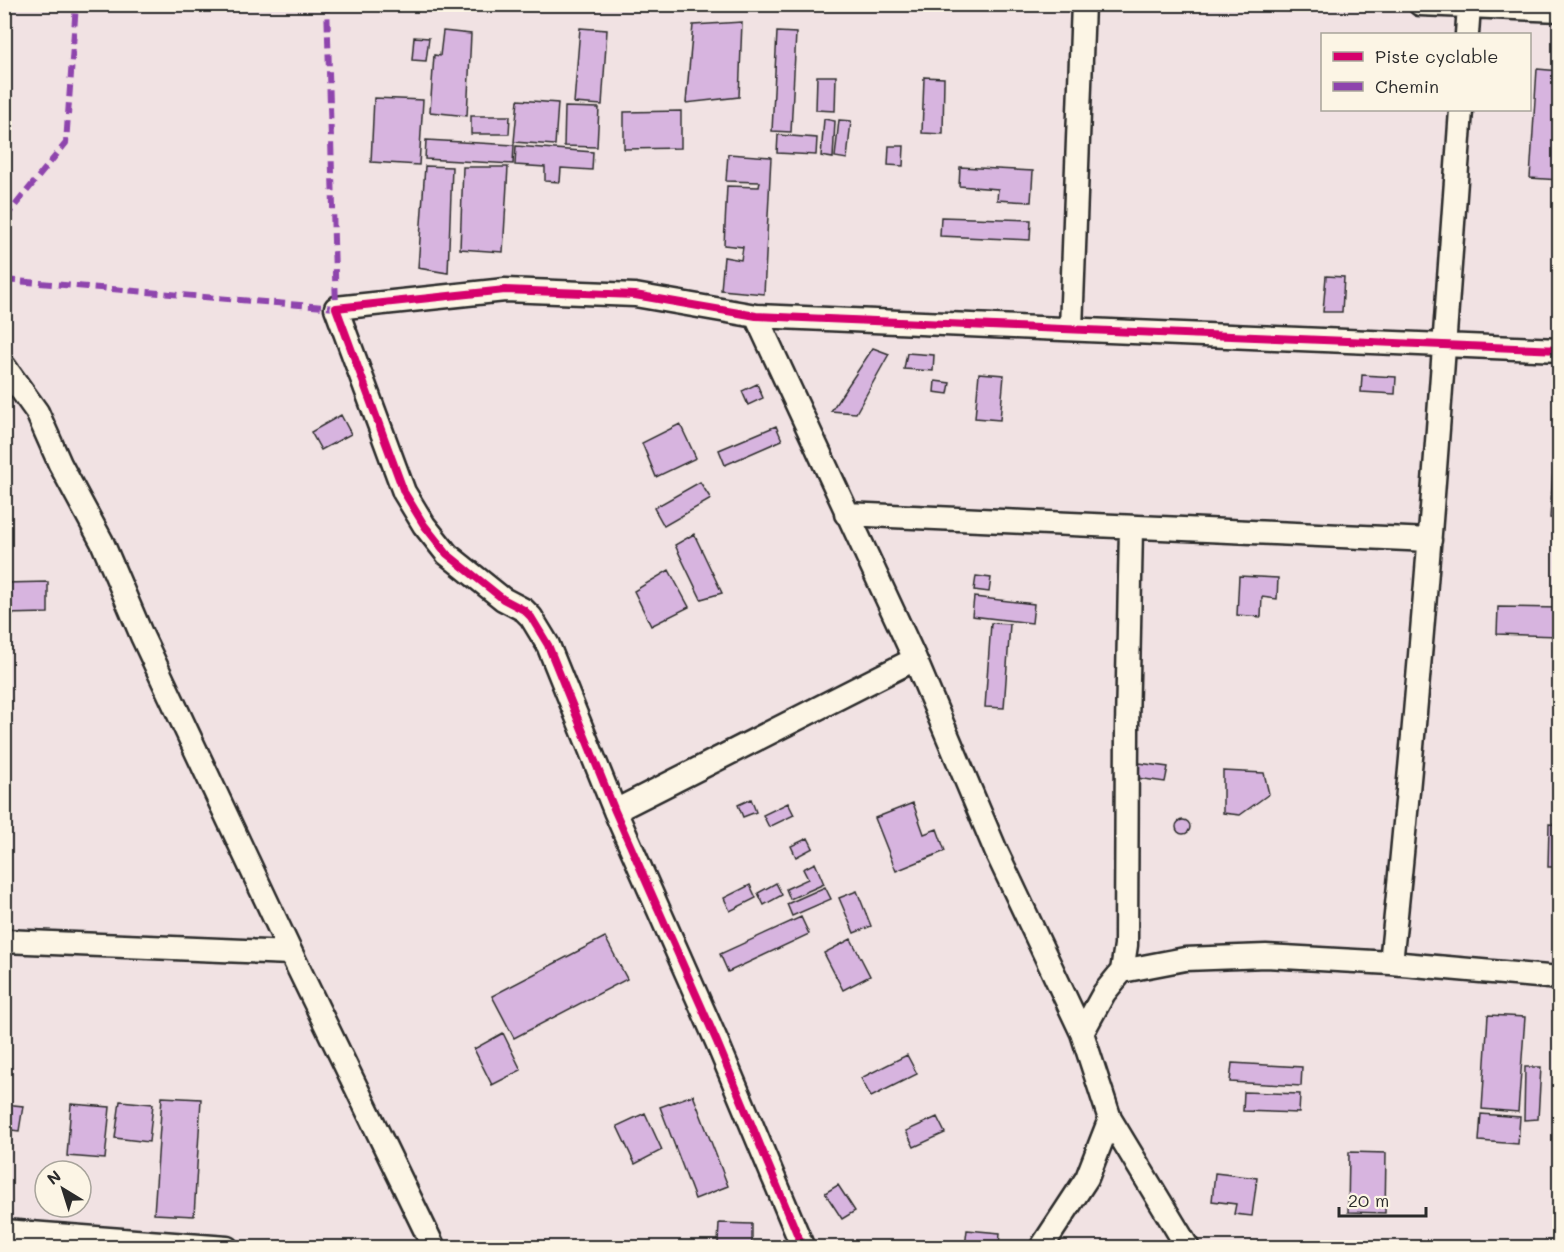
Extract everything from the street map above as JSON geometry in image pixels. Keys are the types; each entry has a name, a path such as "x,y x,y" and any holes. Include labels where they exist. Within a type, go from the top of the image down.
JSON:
{"street":[{"path":"1071,329 1083,4"},
{"path":"1420,4 1560,10"},
{"path":"1467,33 1469,6"},
{"path":"1391,963 1430,540 1461,111"},
{"path":"803,1248 615,811 548,645 531,617 524,610 503,599 447,554 424,525 404,492 336,308 505,290 635,295 756,316 1560,350"},
{"path":"756,316 915,659 996,851 1082,1033 1110,1119 1188,1248"},
{"path":"4,366 38,412 60,464 102,542 142,636 291,953 434,1248"},
{"path":"846,514 1430,540"},
{"path":"1082,1033 1104,993 1122,971 1126,945 1126,728 1131,528"},
{"path":"615,811 915,659"},
{"path":"4,941 291,953"},
{"path":"1122,971 1185,959 1266,956 1391,963 1560,978"},
{"path":"1041,1248 1087,1178 1110,1119"},
{"path":"4,1231 227,1248"}],"building":[{"path":"742,22 739,97 686,103 693,25"},
{"path":"580,28 607,30 602,105 574,103"},
{"path":"443,31 471,34 467,116 430,112 434,55 440,56"},
{"path":"777,32 796,33 791,132 772,131"},
{"path":"414,37 429,38 426,61 412,60"},
{"path":"1537,69 1560,71 1560,180 1530,178"},
{"path":"817,76 836,76 835,111 816,110"},
{"path":"924,77 944,78 943,134 922,133"},
{"path":"374,98 423,100 419,165 371,162"},
{"path":"518,100 558,103 555,145 514,142"},
{"path":"565,107 599,108 597,147 564,146"},
{"path":"681,111 681,148 624,149 624,112"},
{"path":"471,116 510,116 509,134 471,134"},
{"path":"824,119 835,121 833,158 821,156"},
{"path":"839,120 851,121 847,159 835,157"},
{"path":"778,135 817,138 816,155 777,153"},
{"path":"426,140 514,145 513,164 425,159"},
{"path":"516,146 593,152 592,170 561,168 560,182 545,181 545,167 515,165"},
{"path":"889,146 904,146 903,166 888,165"},
{"path":"728,154 771,157 764,294 721,290 724,257 741,260 743,247 724,245 727,186 759,187 760,182 726,181"},
{"path":"425,166 452,167 448,273 418,268"},
{"path":"463,167 508,167 503,252 460,249"},
{"path":"960,167 1033,171 1031,202 997,200 998,189 959,186"},
{"path":"941,217 1031,220 1030,240 940,236"},
{"path":"1326,276 1344,277 1342,312 1323,312"},
{"path":"873,348 889,354 856,413 831,411"},
{"path":"907,353 934,355 933,371 904,369"},
{"path":"979,373 1004,375 1000,420 975,418"},
{"path":"1362,375 1396,377 1395,394 1361,392"},
{"path":"935,381 950,383 948,394 934,392"},
{"path":"757,384 763,398 748,405 742,391"},
{"path":"1558,389 1560,389 1560,519 1550,518"},
{"path":"341,415 351,434 321,450 311,432"},
{"path":"680,424 696,458 656,477 642,443"},
{"path":"776,426 782,440 725,465 719,450"},
{"path":"700,482 711,499 664,526 654,508"},
{"path":"694,534 722,593 701,599 675,545"},
{"path":"669,570 689,607 651,626 634,591"},
{"path":"976,576 991,578 989,592 974,590"},
{"path":"1239,576 1278,578 1277,599 1262,597 1261,617 1237,615"},
{"path":"48,582 48,613 4,614 4,583"},
{"path":"974,597 1034,604 1032,623 972,616"},
{"path":"1498,607 1560,608 1560,636 1497,634"},
{"path":"991,623 1010,624 1004,708 985,707"},
{"path":"1139,763 1168,767 1165,782 1137,778"},
{"path":"1223,771 1264,773 1269,794 1240,815 1223,813"},
{"path":"751,799 756,812 743,817 738,805"},
{"path":"788,803 794,815 769,827 763,815"},
{"path":"913,803 924,834 937,829 945,851 896,871 875,818"},
{"path":"1180,820 1186,820 1190,827 1186,834 1180,834 1176,830 1176,824"},
{"path":"1549,824 1560,825 1560,867 1548,867"},
{"path":"808,838 813,848 796,857 791,846"},
{"path":"815,863 824,884 790,899 786,889 808,879 803,869"},
{"path":"776,883 782,895 764,905 758,893"},
{"path":"750,885 756,898 730,911 724,898"},
{"path":"825,887 831,899 792,916 787,904"},
{"path":"857,891 871,926 854,933 839,898"},
{"path":"801,917 809,934 728,972 720,954"},
{"path":"605,937 627,979 514,1038 492,996"},
{"path":"851,939 870,976 843,990 824,953"},
{"path":"1488,1015 1525,1017 1518,1112 1482,1109"},
{"path":"503,1033 521,1070 492,1085 474,1049"},
{"path":"907,1055 917,1074 871,1097 861,1078"},
{"path":"1232,1063 1302,1067 1301,1086 1230,1082"},
{"path":"1525,1067 1541,1067 1538,1119 1524,1120"},
{"path":"1244,1092 1300,1094 1299,1113 1243,1111"},
{"path":"693,1095 728,1186 695,1199 660,1107"},
{"path":"162,1097 201,1099 194,1216 154,1214"},
{"path":"120,1101 153,1104 149,1142 115,1138"},
{"path":"4,1104 23,1106 19,1131 4,1129"},
{"path":"71,1104 110,1107 105,1159 67,1156"},
{"path":"645,1113 662,1150 635,1164 617,1126"},
{"path":"1481,1114 1520,1117 1518,1144 1479,1141"},
{"path":"937,1117 945,1133 914,1147 906,1131"},
{"path":"1349,1152 1386,1153 1385,1213 1348,1212"},
{"path":"1215,1173 1257,1178 1252,1216 1234,1214 1236,1204 1212,1201"},
{"path":"838,1185 855,1211 842,1219 825,1193"},
{"path":"719,1223 752,1224 752,1246 718,1244"},
{"path":"967,1230 1000,1233 999,1248 965,1247"}],"marked path":[{"path":"4,219 66,143 76,4"},
{"path":"4,280 336,308 327,4"}],"cycle path":[{"path":"803,1248 717,1042 615,811 548,645 531,617 524,610 503,599 447,554 424,525 404,492 336,308 505,290 635,295 756,316 1560,350"}]}
